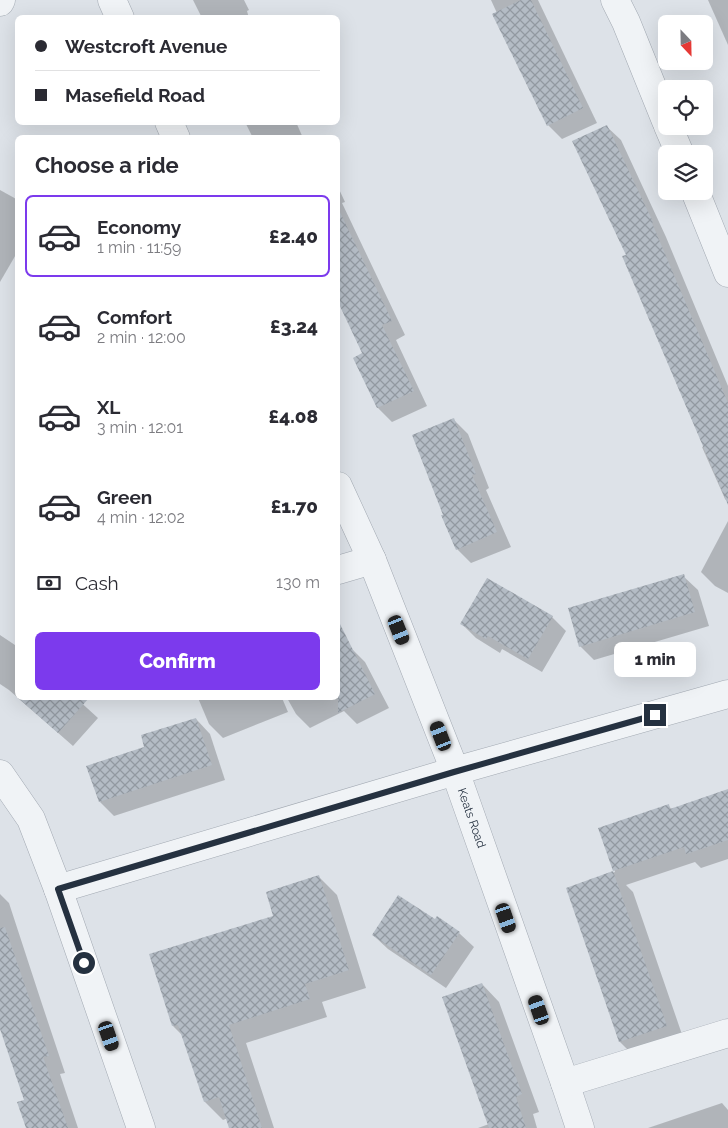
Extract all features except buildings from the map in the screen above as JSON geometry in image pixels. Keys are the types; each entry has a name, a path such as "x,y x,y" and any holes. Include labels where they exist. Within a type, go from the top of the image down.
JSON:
{"street":[{"path":"112,0 119,15"},
{"path":"615,0 626,22 658,101"},
{"path":"699,200 728,273"},
{"name":"Keats Road","path":"340,490 372,560 454,772 580,1128"},
{"path":"340,569 372,560"},
{"path":"58,889 454,772 728,694"},
{"path":"0,774 31,819 58,889 141,1128"},
{"path":"565,1084 728,1033"}],"route":[{"path":"84,963 58,889 454,772 655,715"}]}
